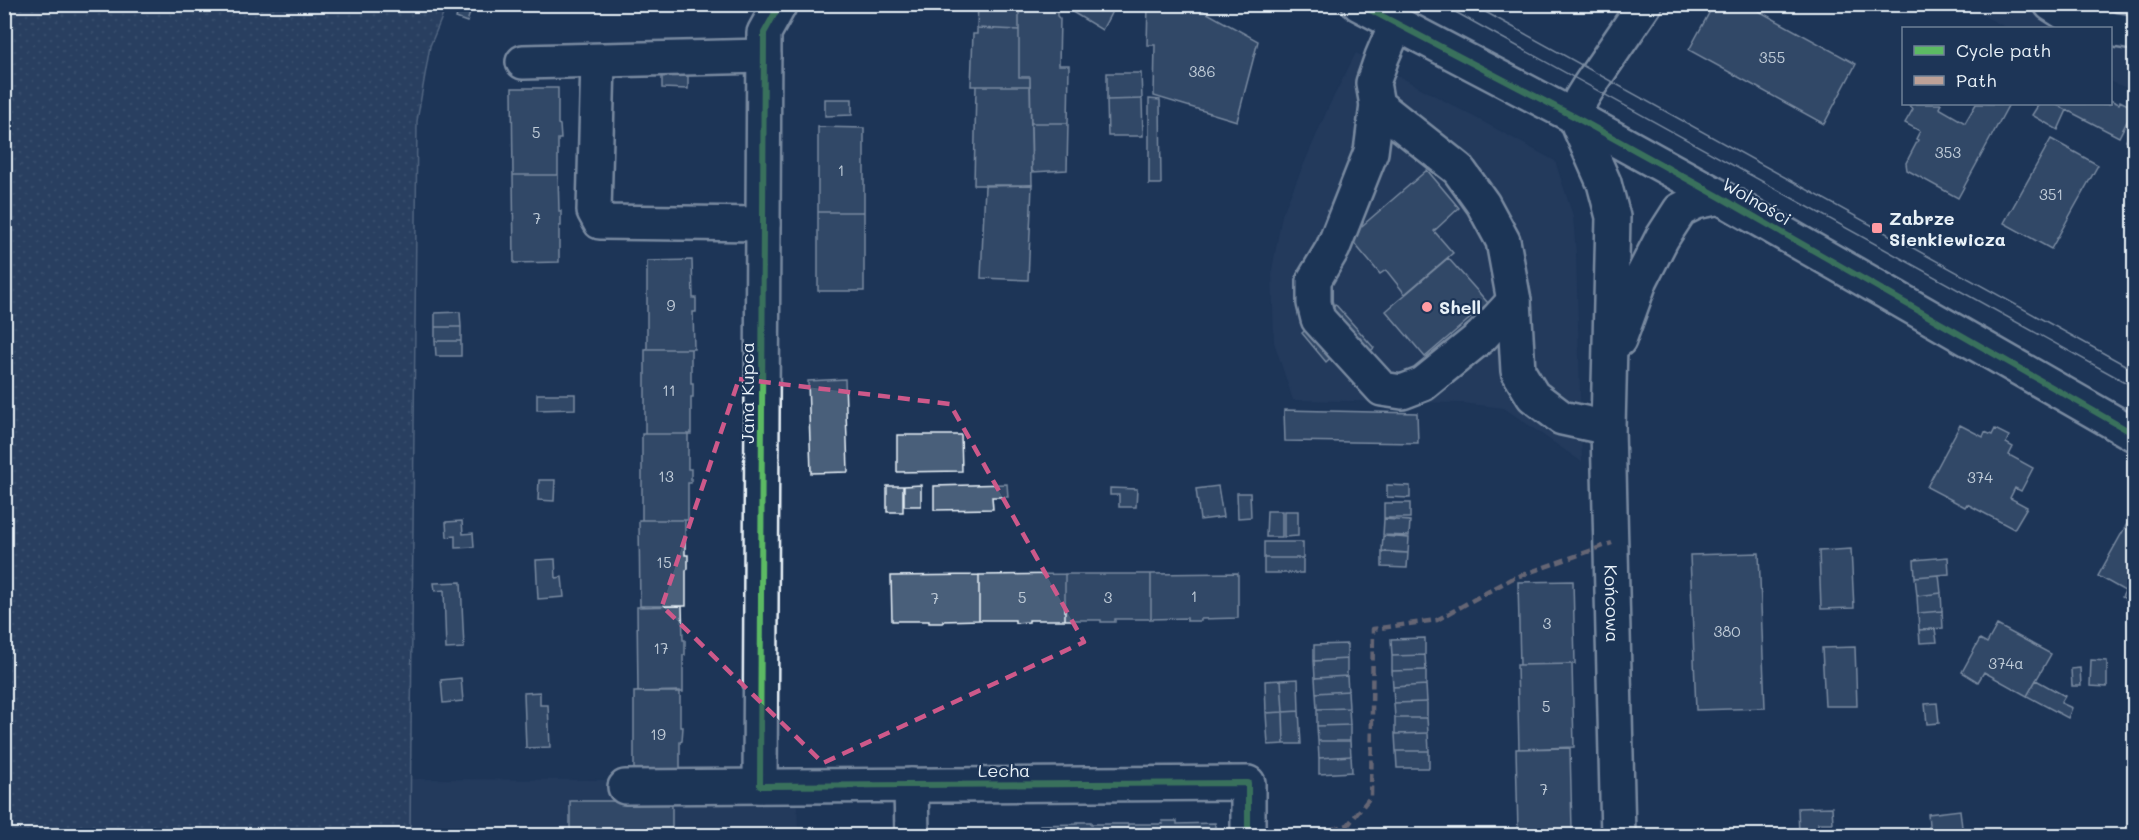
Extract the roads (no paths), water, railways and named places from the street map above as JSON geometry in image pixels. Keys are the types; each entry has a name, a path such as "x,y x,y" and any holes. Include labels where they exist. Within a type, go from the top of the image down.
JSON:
{"street":[{"name":"Jana Kupca","path":"760,786 764,33 780,4"},
{"name":"Wolności","path":"1359,4 1575,117 1720,197 2134,434"},
{"path":"1575,117 1581,99 1645,4"},
{"path":"2051,4 2081,23 2100,27"},
{"path":"1396,24 1373,83 1377,105 1371,152 1333,248 1314,280 1314,303 1318,319 1382,389 1402,392 1423,384 1482,336 1514,301"},
{"path":"2112,29 2134,33"},
{"path":"523,62 764,56"},
{"path":"598,61 594,211 600,222 763,224"},
{"path":"1377,105 1458,169 1483,204 1503,241 1514,301 1518,371 1533,396 1562,418 1608,428"},
{"name":"Końcowa","path":"1575,117 1604,183 1613,217 1608,428 1618,836"},
{"name":"Końcowa","path":"1608,370 1641,279 1668,228 1680,210 1696,202 1720,197"},
{"name":"Lecha","path":"625,787 1248,783 1248,836"},
{"path":"911,785 912,836"}],"tram line":[{"path":"1441,4 2134,387"},
{"path":"1471,4 2134,370"}],"place":[{"name":"Zabrze Sienkiewicza","path":"1877,228"},
{"name":"Shell","path":"1427,307"}]}
